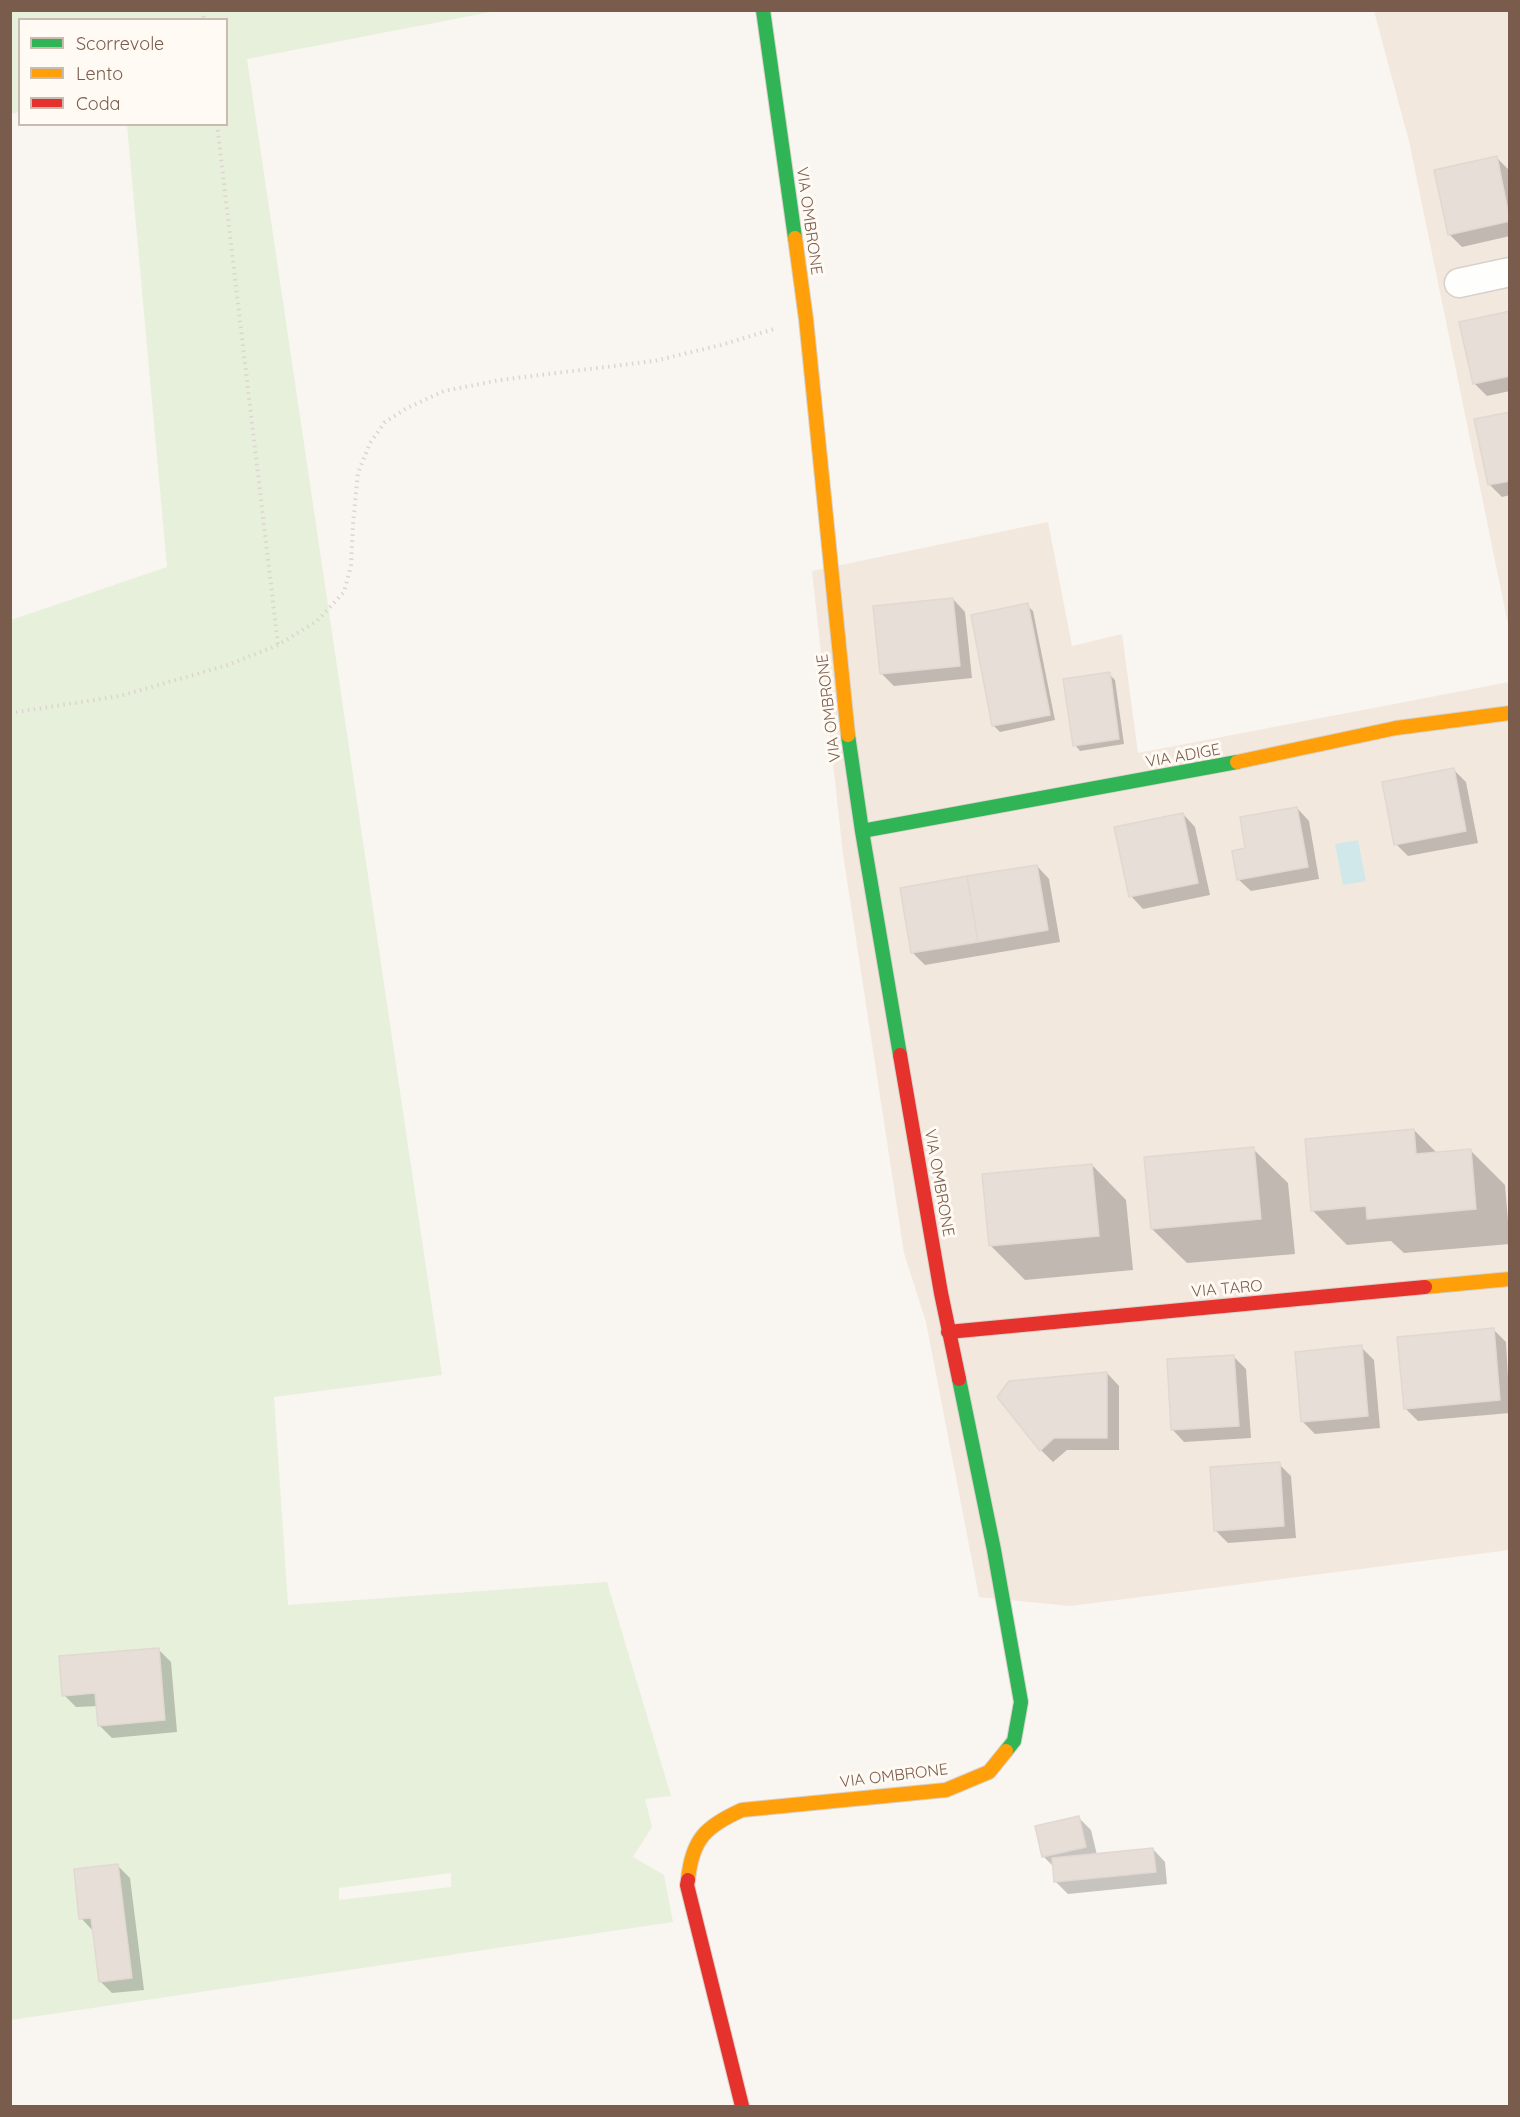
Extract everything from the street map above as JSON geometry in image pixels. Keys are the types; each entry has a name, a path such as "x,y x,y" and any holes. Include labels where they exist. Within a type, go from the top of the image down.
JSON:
{"street":[{"name":"VIA OMBRONE","path":"742,2106 687,1885 688,1869 700,1835 718,1820 742,1810 946,1790 989,1772 1014,1741 1021,1702 994,1550 948,1332 862,831 846,718 806,319 763,10"},
{"path":"1459,283 1509,272"},
{"name":"VIA ADIGE","path":"862,831 1233,764 1396,728 1509,713"},
{"name":"VIA TARO","path":"948,1332 1509,1279"}],"path":[{"path":"217,126 278,645"},
{"path":"10,713 120,696 228,665 278,645 317,621 344,592 351,566 352,524 358,473 370,443 385,422 444,391 500,380 654,361 721,345 806,319"}],"shaded area":[{"path":"1374,11 1509,11 1509,629 1409,141"},
{"path":"1048,522 1072,646 1122,634 1138,753 1509,682 1509,1550 1070,1606 979,1597 926,1322 904,1253 843,854 812,571"}],"green space":[{"path":"11,11 496,11 247,59 442,1375 274,1397 288,1605 607,1582 671,1796 645,1799 652,1827 633,1857 664,1875 673,1922 11,2020 11,620 167,567 127,126 228,126 228,18 18,18 18,112 11,114","holes":["159,1648 165,1720 95,1693 62,1695 59,1656","118,1864 132,1978 99,1981 91,1918 79,1919 74,1870","451,1873 451,1887 339,1900 339,1888"]}],"water":[{"path":"1358,840 1366,881 1343,885 1335,844"}],"building":[{"path":"1497,156 1510,221 1448,235 1434,170"},
{"path":"1510,311 1510,376 1473,384 1459,322"},
{"path":"1510,412 1510,481 1488,485 1474,419"},
{"path":"953,598 960,666 880,674 873,606"},
{"path":"1028,603 1050,715 992,726 971,615"},
{"path":"1110,672 1119,739 1073,746 1063,679"},
{"path":"1454,768 1466,831 1394,845 1382,782"},
{"path":"1297,807 1308,867 1237,880 1232,851 1245,848 1240,817"},
{"path":"1183,813 1198,883 1129,897 1114,827"},
{"path":"1037,865 1048,930 978,942 967,876"},
{"path":"967,876 978,942 911,953 900,888"},
{"path":"1414,1129 1416,1154 1471,1149 1476,1209 1367,1219 1366,1206 1311,1211 1305,1139"},
{"path":"1254,1147 1261,1219 1151,1229 1144,1157"},
{"path":"1092,1164 1099,1236 989,1246 982,1174"},
{"path":"1494,1328 1500,1400 1404,1409 1397,1337"},
{"path":"1362,1345 1368,1416 1301,1422 1295,1352"},
{"path":"1234,1355 1239,1426 1171,1430 1167,1359"},
{"path":"1107,1372 1107,1438 1054,1438 1040,1451 997,1397 1009,1381"},
{"path":"1280,1462 1284,1526 1214,1531 1210,1467"},
{"path":"159,1648 165,1720 98,1726 95,1693 62,1696 59,1656"},
{"path":"1079,1816 1086,1847 1042,1857 1035,1826"},
{"path":"1153,1848 1156,1872 1054,1882 1052,1858"},
{"path":"118,1864 132,1978 99,1982 91,1918 79,1919 74,1869"}],"traffic: fast":[{"path":"763,10 795,238"},
{"path":"848,735 900,1055"},
{"path":"862,831 1237,762"},
{"path":"959,1379 994,1550 1021,1702 1014,1741 1006,1751"}],"traffic: slow":[{"path":"795,238 806,319 848,735"},
{"path":"1237,762 1396,728 1510,713"},
{"path":"1425,1287 1510,1279"},
{"path":"688,1880 693,1854 703,1836 710,1828 742,1810 946,1790 989,1772 1006,1751"}],"traffic: jam":[{"path":"900,1055 941,1293 959,1379"},
{"path":"948,1332 1425,1287"},
{"path":"688,1880 687,1885 742,2106"}]}
